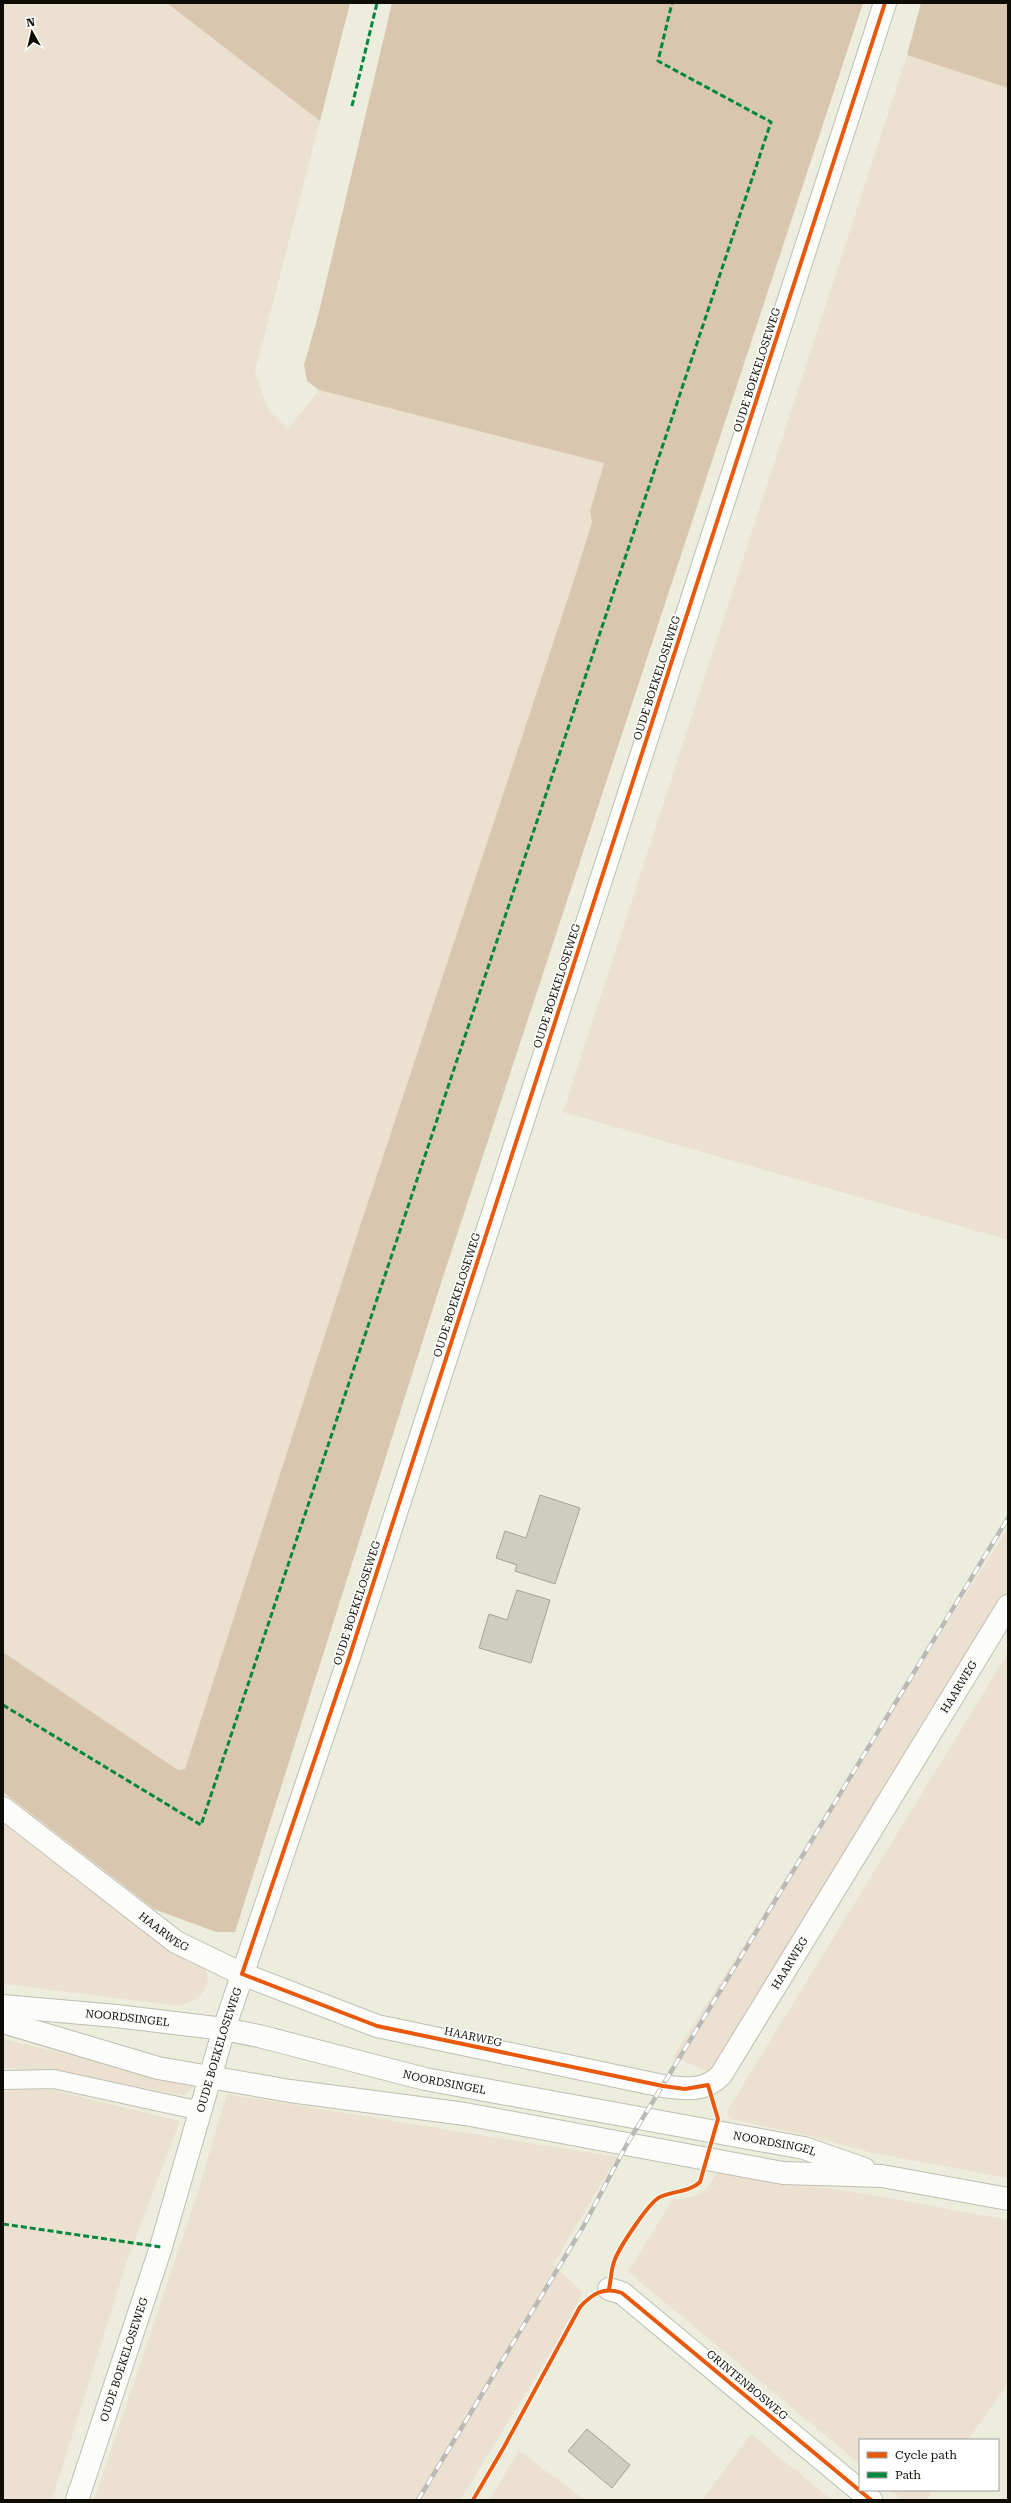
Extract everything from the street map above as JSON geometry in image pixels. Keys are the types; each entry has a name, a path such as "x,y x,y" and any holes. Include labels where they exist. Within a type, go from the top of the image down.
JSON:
{"street":[{"name":"OUDE BOEKELOSEWEG","path":"77,2500 161,2246 212,2077 224,2029 352,1650 885,3"},
{"name":"HAARWEG","path":"3,1808 176,1942 242,1974 377,2026 663,2086 685,2089 708,2085 721,2075 1008,1606"},
{"name":"NOORDSINGEL","path":"3,2006 116,2016 224,2029 259,2036 425,2079 804,2148 882,2176"},
{"name":"NOORDSINGEL","path":"3,2022 158,2068 290,2091 465,2114 783,2173 882,2176 1008,2199"},
{"name":"GRINTENBOSWEG","path":"609,2289 622,2293 859,2490"},
{"name":"GRINTENBOSWEG","path":"860,2491 871,2500"}],"lane":[{"path":"3,2080 54,2078 201,2111"}],"shaded area":[{"path":"3,3 167,3 320,121 255,372 268,409 288,429 319,390 604,462 590,511 592,521 571,589 357,1235 185,1769 178,1770 3,1652"},
{"path":"167,3 350,3 320,121"},
{"path":"392,3 863,3 442,1280 235,1932 216,1932 154,1909 3,1792 3,1652 178,1770 185,1769 357,1235 571,589 592,522 590,511 604,463 319,390 307,381 304,365 318,316"},
{"path":"921,3 1008,3 1008,88 907,55"},
{"path":"907,55 1008,88 1008,1240 563,1112"},
{"path":"1008,1528 1008,1607 716,2075 673,2057"},
{"path":"1008,1653 1008,2178 873,2153 806,2135 729,2119 727,2111"},
{"path":"3,1824 157,1942 188,1962 206,1969 208,1984 198,1999 179,2006 3,1984"},
{"path":"3,2039 195,2085 184,2095 51,2070 3,2068"},
{"path":"52,2090 180,2121 128,2258 52,2500 3,2500 3,2091"},
{"path":"227,2094 617,2157 553,2265 583,2292 552,2351 460,2500 94,2500 195,2201"},
{"path":"716,2173 862,2193 1008,2220 1008,2383 969,2439 859,2439 859,2463 628,2272 673,2199 699,2194 704,2191"},
{"path":"751,2434 832,2500 702,2500"},
{"path":"519,2451 585,2500 489,2500"},
{"path":"892,2491 932,2491 926,2500 903,2500"}],"building":[{"path":"540,1495 580,1508 555,1584 515,1571 517,1565 496,1558 505,1531 526,1538"},
{"path":"517,1590 550,1600 531,1663 479,1648 489,1614 507,1620"},
{"path":"587,2429 630,2465 612,2488 568,2451"}],"railway":[{"path":"418,2500 583,2227 627,2144 1008,1518"}],"marked path":[{"path":"352,106 377,3"},
{"path":"3,1705 201,1825 771,122 658,61 672,3"},
{"path":"3,2224 161,2247"}],"cycle path":[{"path":"609,2289 612,2268 621,2247 634,2226 649,2207 660,2197 686,2190 700,2182 718,2119 708,2085 685,2089 663,2086 377,2026 242,1974 349,1658 885,3"},
{"path":"473,2500 504,2447 580,2307 589,2298 599,2292 610,2290 622,2293 859,2490"},
{"path":"860,2491 871,2500"}]}
